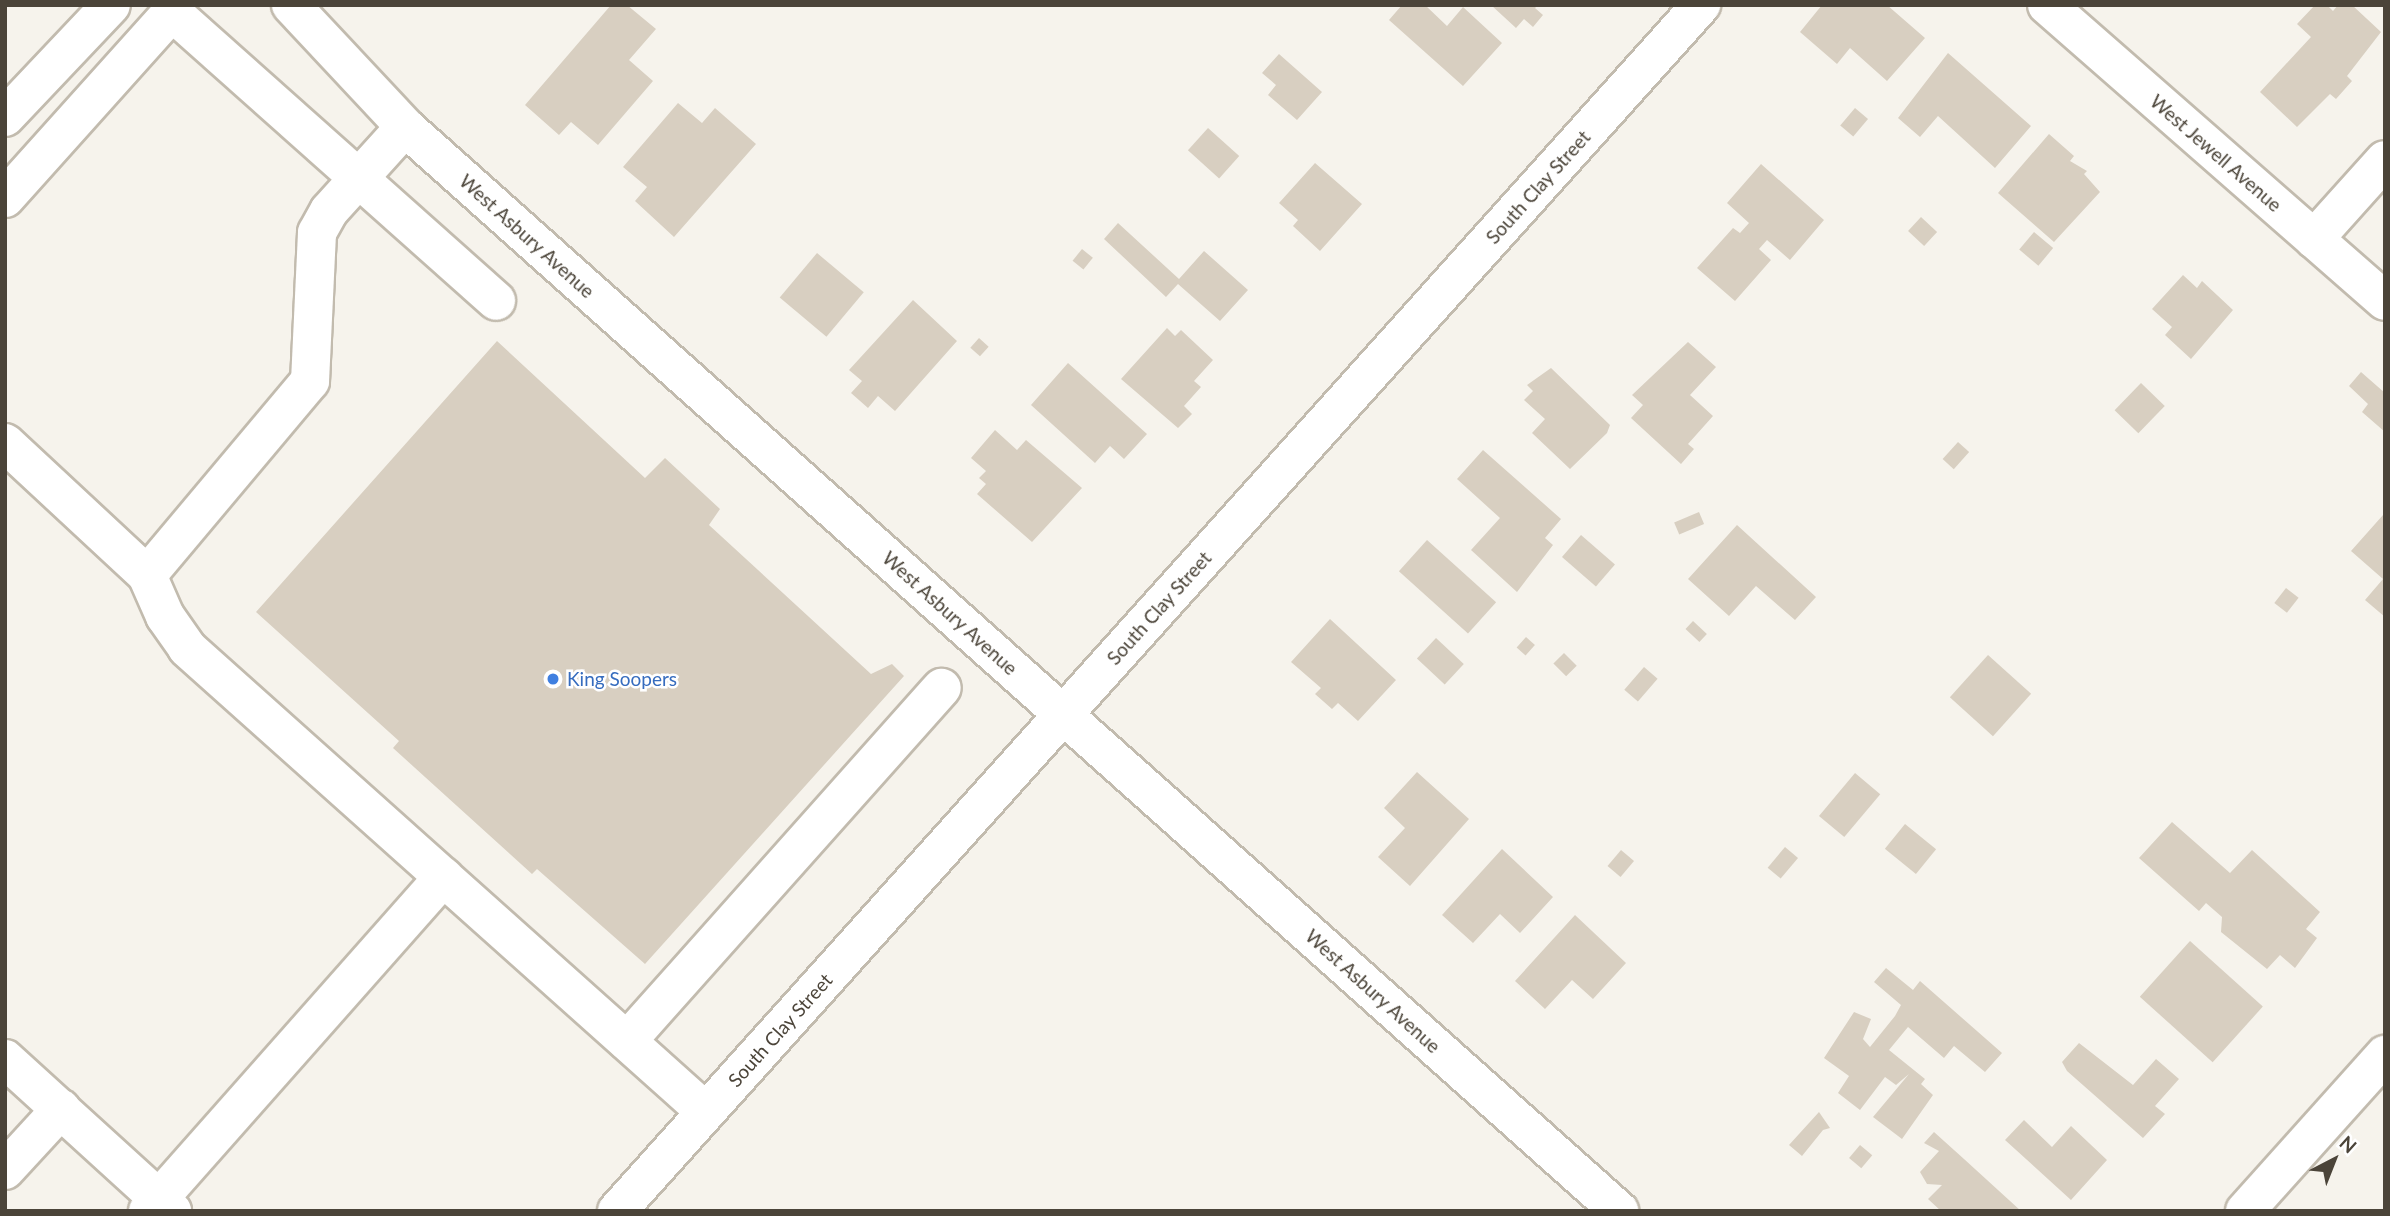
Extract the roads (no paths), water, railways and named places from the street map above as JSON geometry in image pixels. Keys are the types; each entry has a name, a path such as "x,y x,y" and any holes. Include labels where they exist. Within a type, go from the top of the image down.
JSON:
{"street":[{"path":"5,117 111,5"},
{"name":"West Asbury Avenue","path":"290,5 405,127 1619,1211"},
{"name":"South Clay Street","path":"622,1209 706,1112 1701,5"},
{"name":"West Jewell Avenue","path":"2047,5 2385,301"},
{"path":"5,198 172,12 496,300"},
{"path":"147,575 310,381 317,233 358,179 405,127"},
{"path":"2314,239 2385,160"},
{"path":"5,443 147,575 165,616 187,648 706,1112"},
{"path":"627,1041 942,688"},
{"path":"5,1059 160,1207 443,877"},
{"path":"2245,1211 2385,1055"},
{"path":"5,1170 61,1110"}],"place":[{"name":"King Soopers","path":"553,679"}]}
